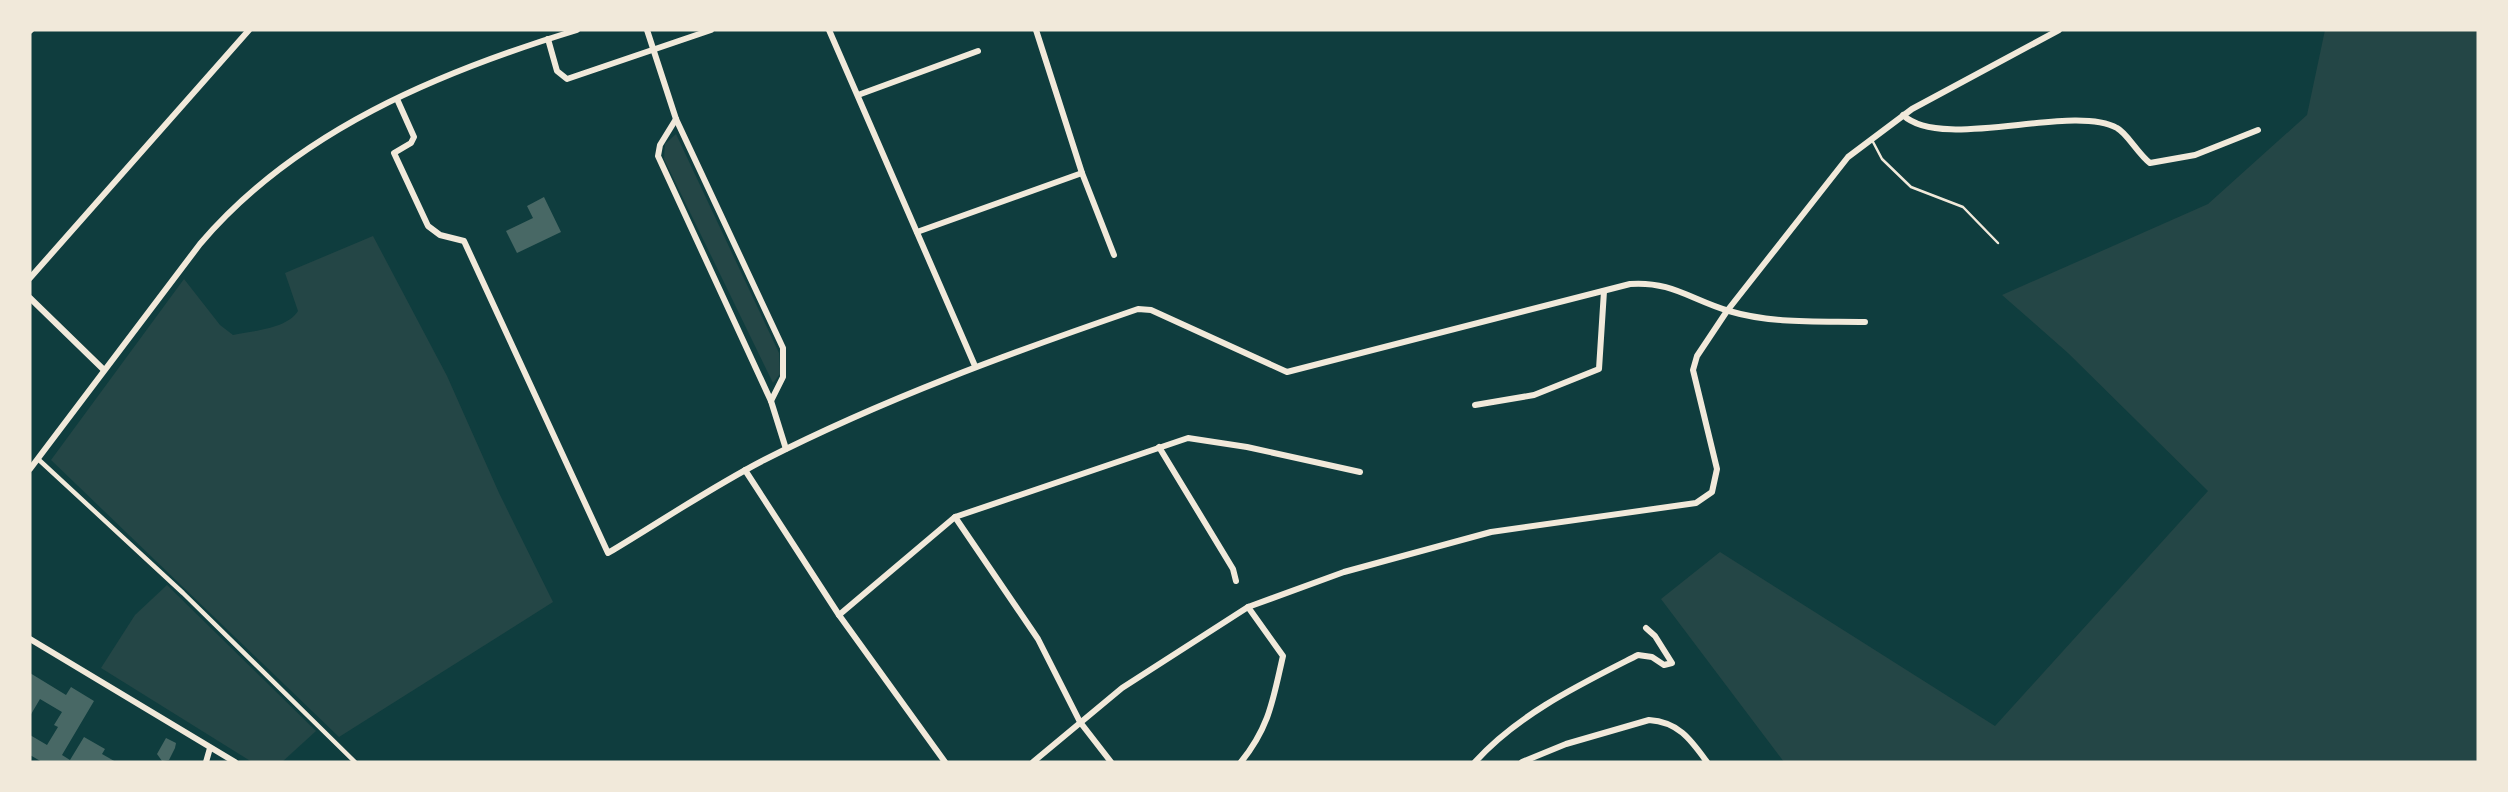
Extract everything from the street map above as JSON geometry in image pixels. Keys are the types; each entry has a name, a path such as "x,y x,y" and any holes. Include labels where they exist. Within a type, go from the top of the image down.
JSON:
{"street":[{"path":"30,278 249,30"},
{"path":"30,469 200,244 230,211 299,155 348,124 479,61 577,30"},
{"path":"647,30 676,119 783,348 783,377 771,401"},
{"path":"548,39 557,71 567,79 711,30"},
{"path":"828,30 975,366"},
{"path":"1036,30 1082,173 1114,255"},
{"path":"1033,762 1151,668 1248,607 1345,572 1491,533 1696,503 1712,492 1716,478 1715,458 1696,391 1693,370 1697,356 1727,311 1839,167 1871,138 1903,115 2059,30"},
{"path":"858,95 978,51"},
{"path":"397,99 414,137 411,144 394,153 416,202 432,232 464,241 608,553 745,470 786,449 975,366 1138,309 1147,309 1287,372 1630,284 1658,283 1727,311 1772,318 1865,323"},
{"path":"1903,115 1919,124 1983,128 2076,121 2099,123 2119,128 2137,153 2150,163 2195,155 2258,130"},
{"path":"676,119 660,145 658,156 771,401 786,449"},
{"path":"917,232 1082,173"},
{"path":"1475,405 1534,395 1599,369 1604,291"},
{"path":"30,298 104,370"},
{"path":"839,615 955,517 1159,447 1197,437 1360,472"},
{"path":"1159,447 1234,569 1236,581"},
{"path":"37,458 183,593 355,762"},
{"path":"745,470 839,615 945,762"},
{"path":"955,517 1038,639 1080,722 1111,762"},
{"path":"1241,762 1262,734 1269,717 1283,656 1248,607"},
{"path":"1475,762 1499,735 1626,661 1639,655 1652,657 1664,665 1672,663 1655,636 1646,628"},
{"path":"30,639 235,762"},
{"path":"1522,762 1566,744 1649,720 1661,721 1686,734 1707,762"},
{"path":"206,762 211,748"}],"lane":[{"path":"1871,138 1882,159 1902,180 1911,187 1963,208 1998,243"}],"shaded area":[{"path":"2325,30 2478,30 2478,762 1784,762 1661,599 1720,552 1995,726 2208,491 2068,353 2002,295 2208,204 2307,115"},
{"path":"676,134 779,353 780,374 773,383 664,159 665,144"},
{"path":"373,236 447,376 499,493 553,602 339,737 51,460 184,279 220,325 233,335 268,328 286,322 298,311 285,273"},
{"path":"167,585 316,731 282,762 252,762 101,668 135,615"}],"building":[{"path":"544,197 561,232 517,253 506,231 533,218 527,206"},
{"path":"30,673 66,695 71,687 94,701 62,755 70,760 84,737 105,749 102,754 116,762 42,762 30,755 30,735 47,745 58,727 54,725 62,712 40,699 30,716"},
{"path":"166,738 176,743 169,760 162,761 157,754"}]}
